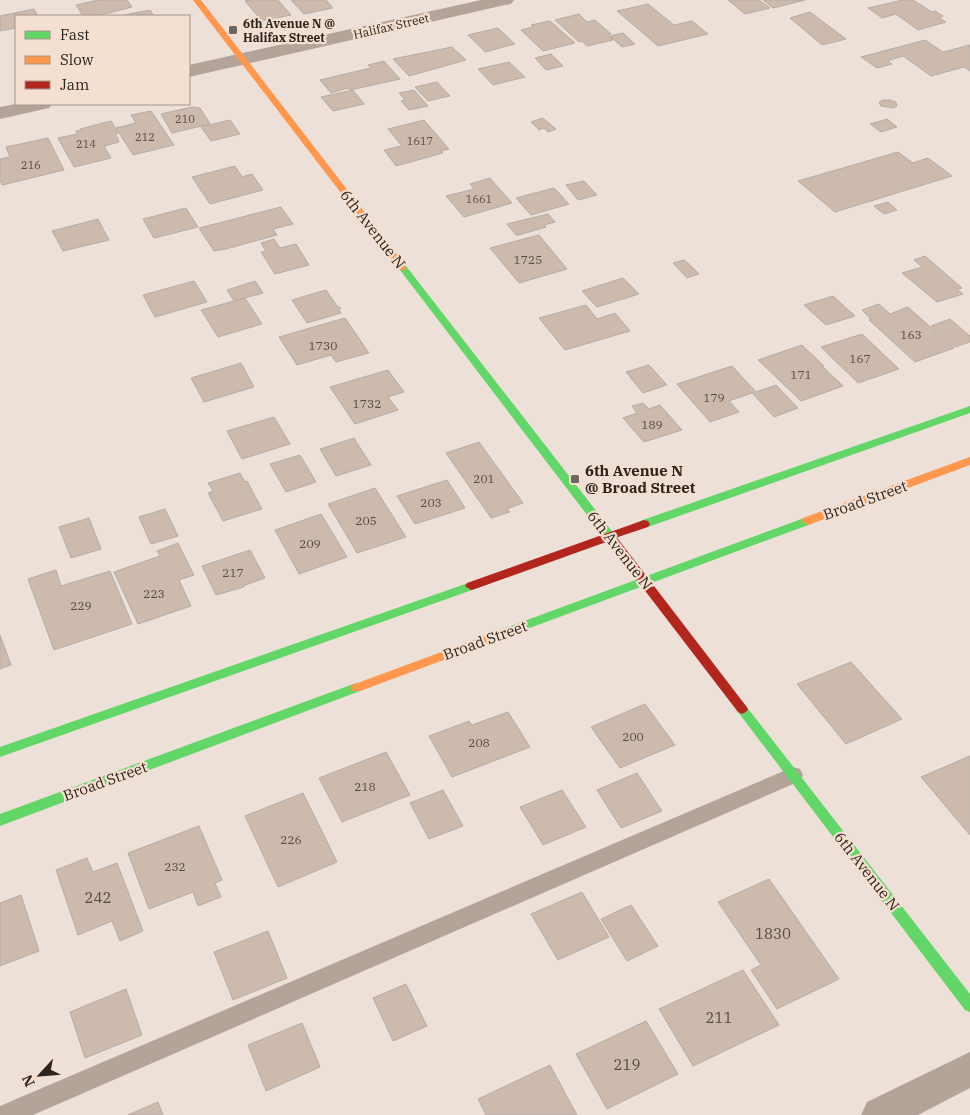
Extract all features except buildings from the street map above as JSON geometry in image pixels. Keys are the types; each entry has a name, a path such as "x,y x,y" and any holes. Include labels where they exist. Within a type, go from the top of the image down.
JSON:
{"main road":[{"name":"6th Avenue N","path":"197,0 970,1005"},
{"path":"0,752 970,408"},
{"name":"Broad Street","path":"0,820 970,461"}],"street":[{"name":"Halifax Street","path":"190,71 505,0"},
{"path":"0,113 37,105"},
{"path":"880,1115 970,1069"}],"lane":[{"path":"6,1115 793,775"}],"traffic: fast":[{"path":"403,268 614,542"},
{"path":"644,524 970,409"},
{"path":"504,633 807,521"},
{"path":"0,752 471,586"},
{"path":"0,820 356,688"},
{"path":"742,709 970,1005"}],"traffic: slow":[{"path":"197,0 403,268"},
{"path":"807,521 970,461"},
{"path":"356,688 504,633"}],"traffic: jam":[{"path":"471,586 644,524"},
{"path":"614,542 742,709"}],"place":[{"name":"6th Avenue N @ Halifax Street","path":"233,30"},
{"name":"6th Avenue N @ Broad Street","path":"575,479"}]}
